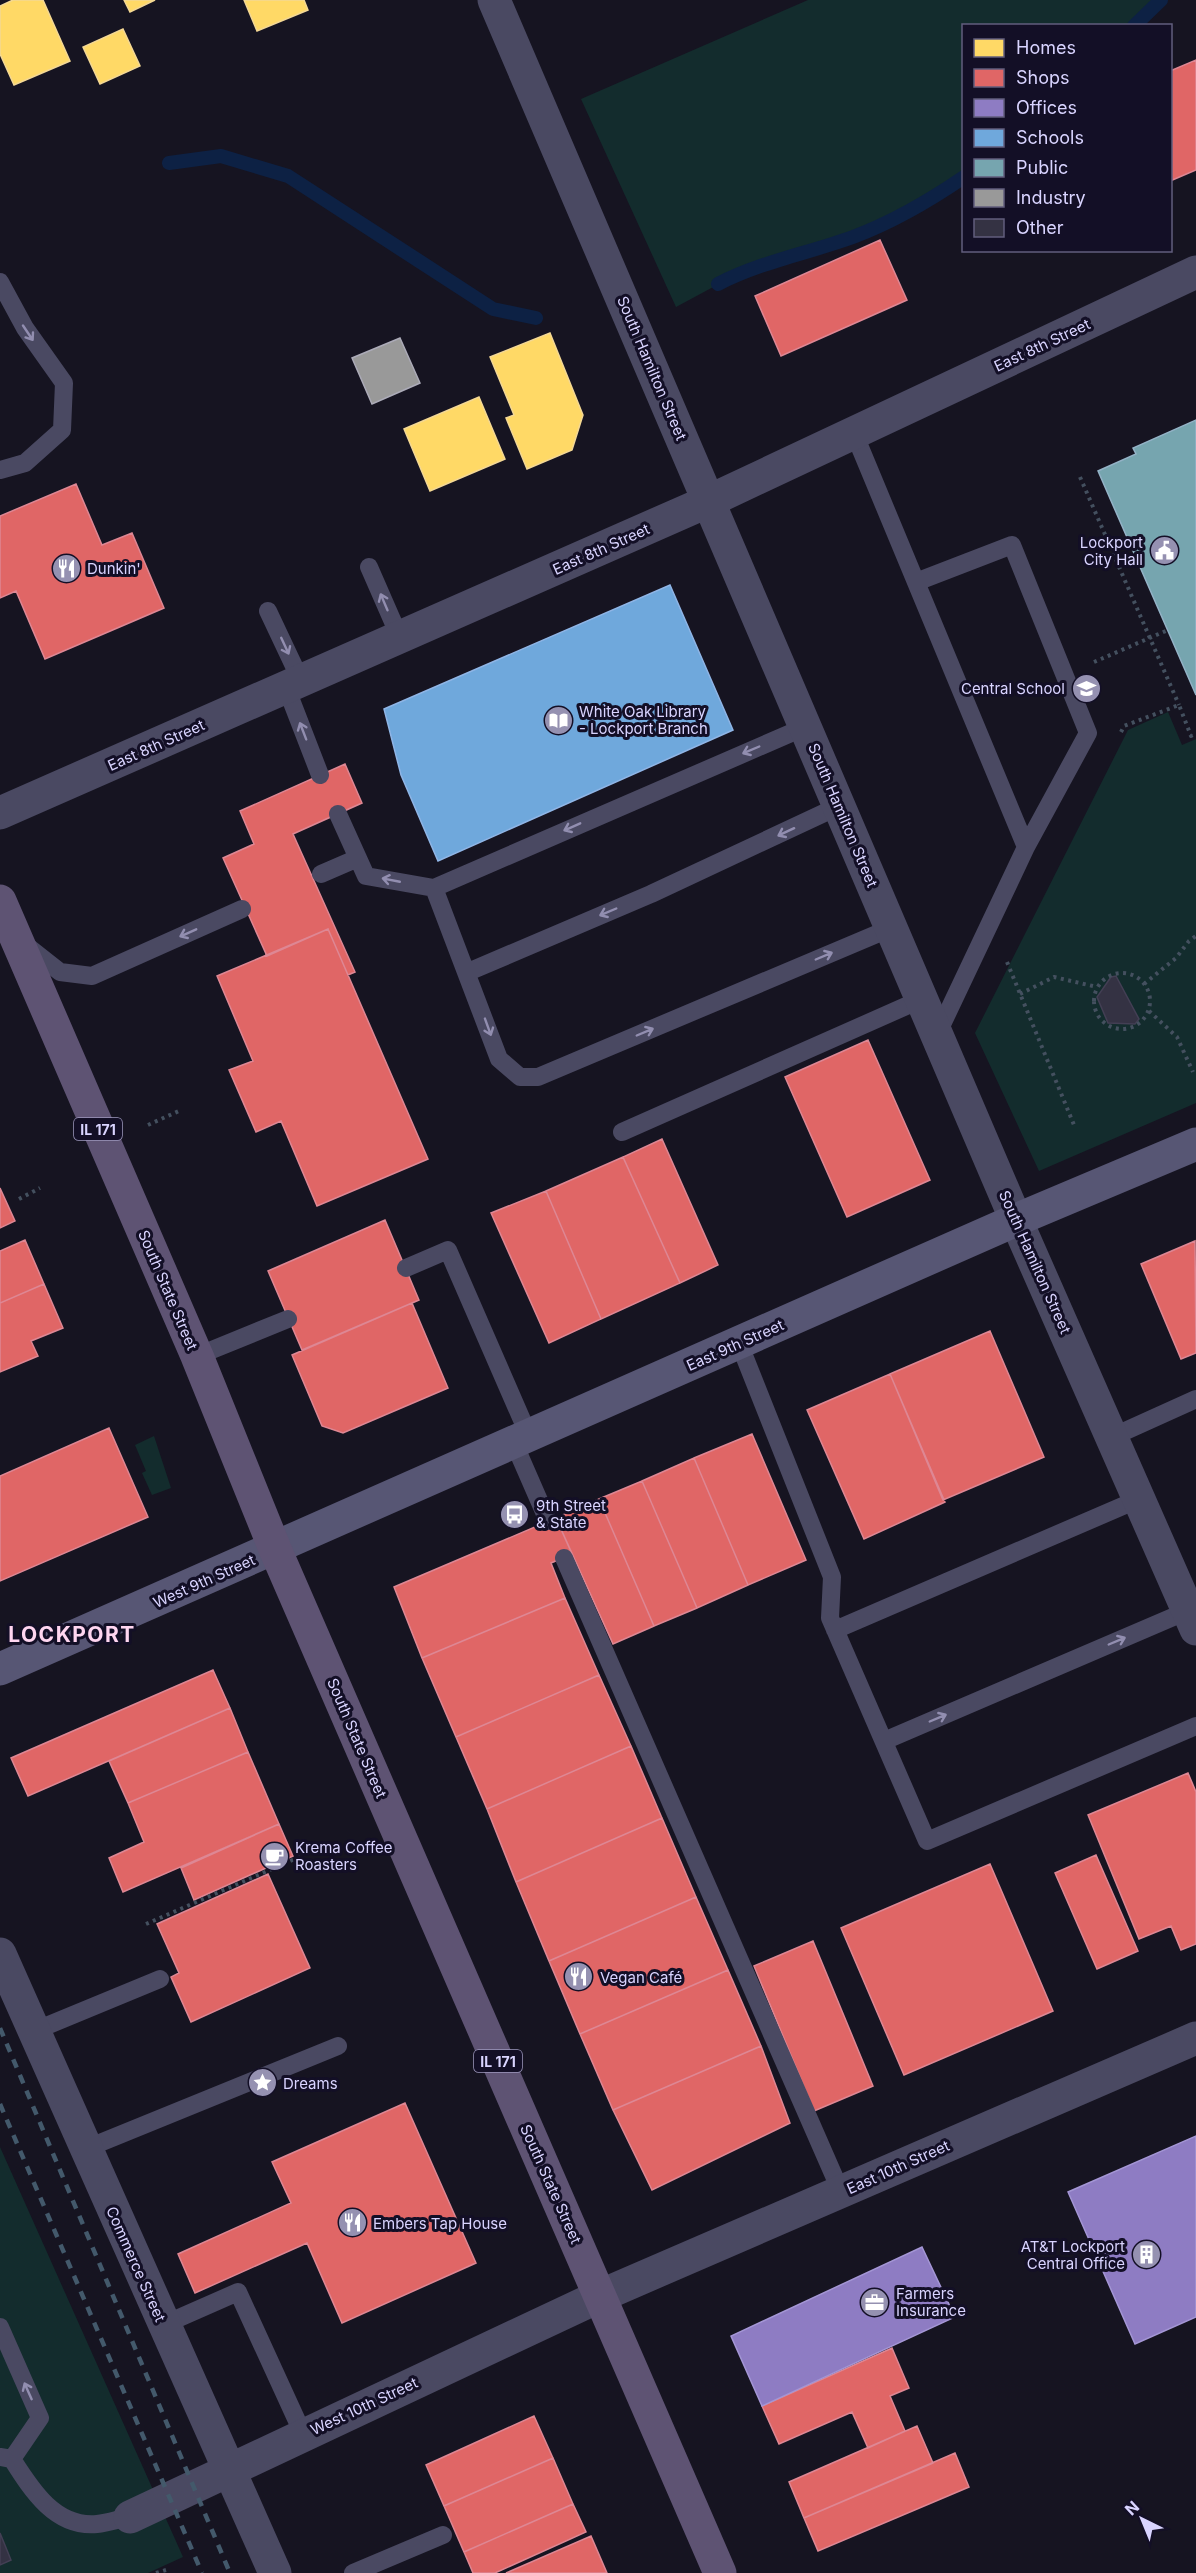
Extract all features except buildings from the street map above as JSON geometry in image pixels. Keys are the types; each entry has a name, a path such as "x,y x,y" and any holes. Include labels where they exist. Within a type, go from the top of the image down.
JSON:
{"main road":[{"name":"South State Street","path":"0,901 197,1356 275,1549 720,2573"},
{"name":"East 9th Street","path":"275,1549 1016,1220 1196,1144"},
{"name":"West 9th Street","path":"0,1670 275,1549"}],"street":[{"name":"South Hamilton Street","path":"494,0 1016,1220 1139,1499 1193,1615"},
{"name":"East 8th Street","path":"0,813 708,501 1196,272"},
{"name":"Commerce Street","path":"0,1954 275,2573"},
{"name":"East 10th Street","path":"600,2296 1196,2037"},
{"name":"West 10th Street","path":"130,2517 600,2296"}],"lane":[{"path":"0,282 25,328 64,383 62,430 25,463 0,470"},
{"path":"854,433 1026,847"},
{"path":"916,582 1012,545 1088,733 1026,847 937,1035"},
{"path":"369,567 399,638"},
{"path":"268,611 320,775"},
{"path":"338,814 366,876 434,888 805,727"},
{"path":"468,972 651,894 839,806"},
{"path":"321,874 358,858"},
{"path":"434,888 500,1059 520,1077 538,1077 891,928"},
{"path":"13,930 36,955 60,972 92,976 242,909"},
{"path":"622,1132 921,999"},
{"path":"406,1268 448,1250 521,1440 548,1521"},
{"path":"197,1356 288,1319"},
{"path":"739,1343 832,1577 830,1618 927,1841 1196,1726"},
{"path":"1112,1437 1196,1399"},
{"path":"836,1630 1139,1499"},
{"path":"564,1558 841,2192"},
{"path":"884,1741 1193,1615"},
{"path":"34,2031 160,1979"},
{"path":"85,2149 338,2046"},
{"path":"163,2325 238,2292 303,2434"},
{"path":"0,2327 40,2418 6,2458 49,2509 74,2523 96,2524 130,2517"},
{"path":"353,2573 443,2535"}],"path":[{"path":"1080,477 1191,736 1196,734"},
{"path":"1097,661 1168,630"},
{"path":"1119,737 1124,726 1179,705"},
{"path":"1144,984 1176,958 1196,936"},
{"path":"1012,951 1007,962 1074,1125"},
{"path":"1120,973 1137,978 1149,992 1149,1011 1137,1025 1118,1029 1110,1026 1097,1014 1094,1005 1097,987 1111,975 1120,973"},
{"path":"1020,994 1054,977 1097,987"},
{"path":"1149,1011 1169,1026 1177,1037 1193,1072"},
{"path":"148,1125 181,1110"},
{"path":"19,1199 40,1188"},
{"path":"146,1924 304,1855"},
{"path":"156,2573 166,2570"}],"green space":[{"path":"808,0 1161,0 1135,24 962,24 962,178 924,205 855,236 743,271 676,307 581,99"},
{"path":"1168,712 1182,745 1196,739 1196,1103 1039,1171 975,1033 1128,730"},
{"path":"154,1436 171,1488 152,1495 142,1473 146,1471 135,1445"},
{"path":"0,2147 183,2557 148,2573 0,2573"}],"waterway":[{"path":"1136,24 1161,0"},
{"path":"169,163 221,156 288,176 493,309 536,318"},
{"path":"718,284 734,276 836,243 882,225 962,178"}],"railway":[{"path":"0,2028 230,2573"},
{"path":"0,2104 202,2573"}],"place":[{"name":"Lockport City Hall","path":"1164,551"},
{"name":"Dunkin'","path":"66,568"},
{"name":"Central School","path":"1086,688"},
{"name":"White Oak Library - Lockport Branch","path":"558,720"},
{"name":"9th Street & State","path":"515,1514"},
{"name":"Krema Coffee Roasters","path":"274,1856"},
{"name":"Vegan Café","path":"579,1977"},
{"name":"Dreams","path":"262,2083"},
{"name":"Embers Tap House","path":"352,2223"},
{"name":"AT&T Lockport Central Office","path":"1146,2255"},
{"name":"Farmers Insurance","path":"875,2302"}],"district":[{"name":"LOCKPORT","path":"72,1634"}]}
